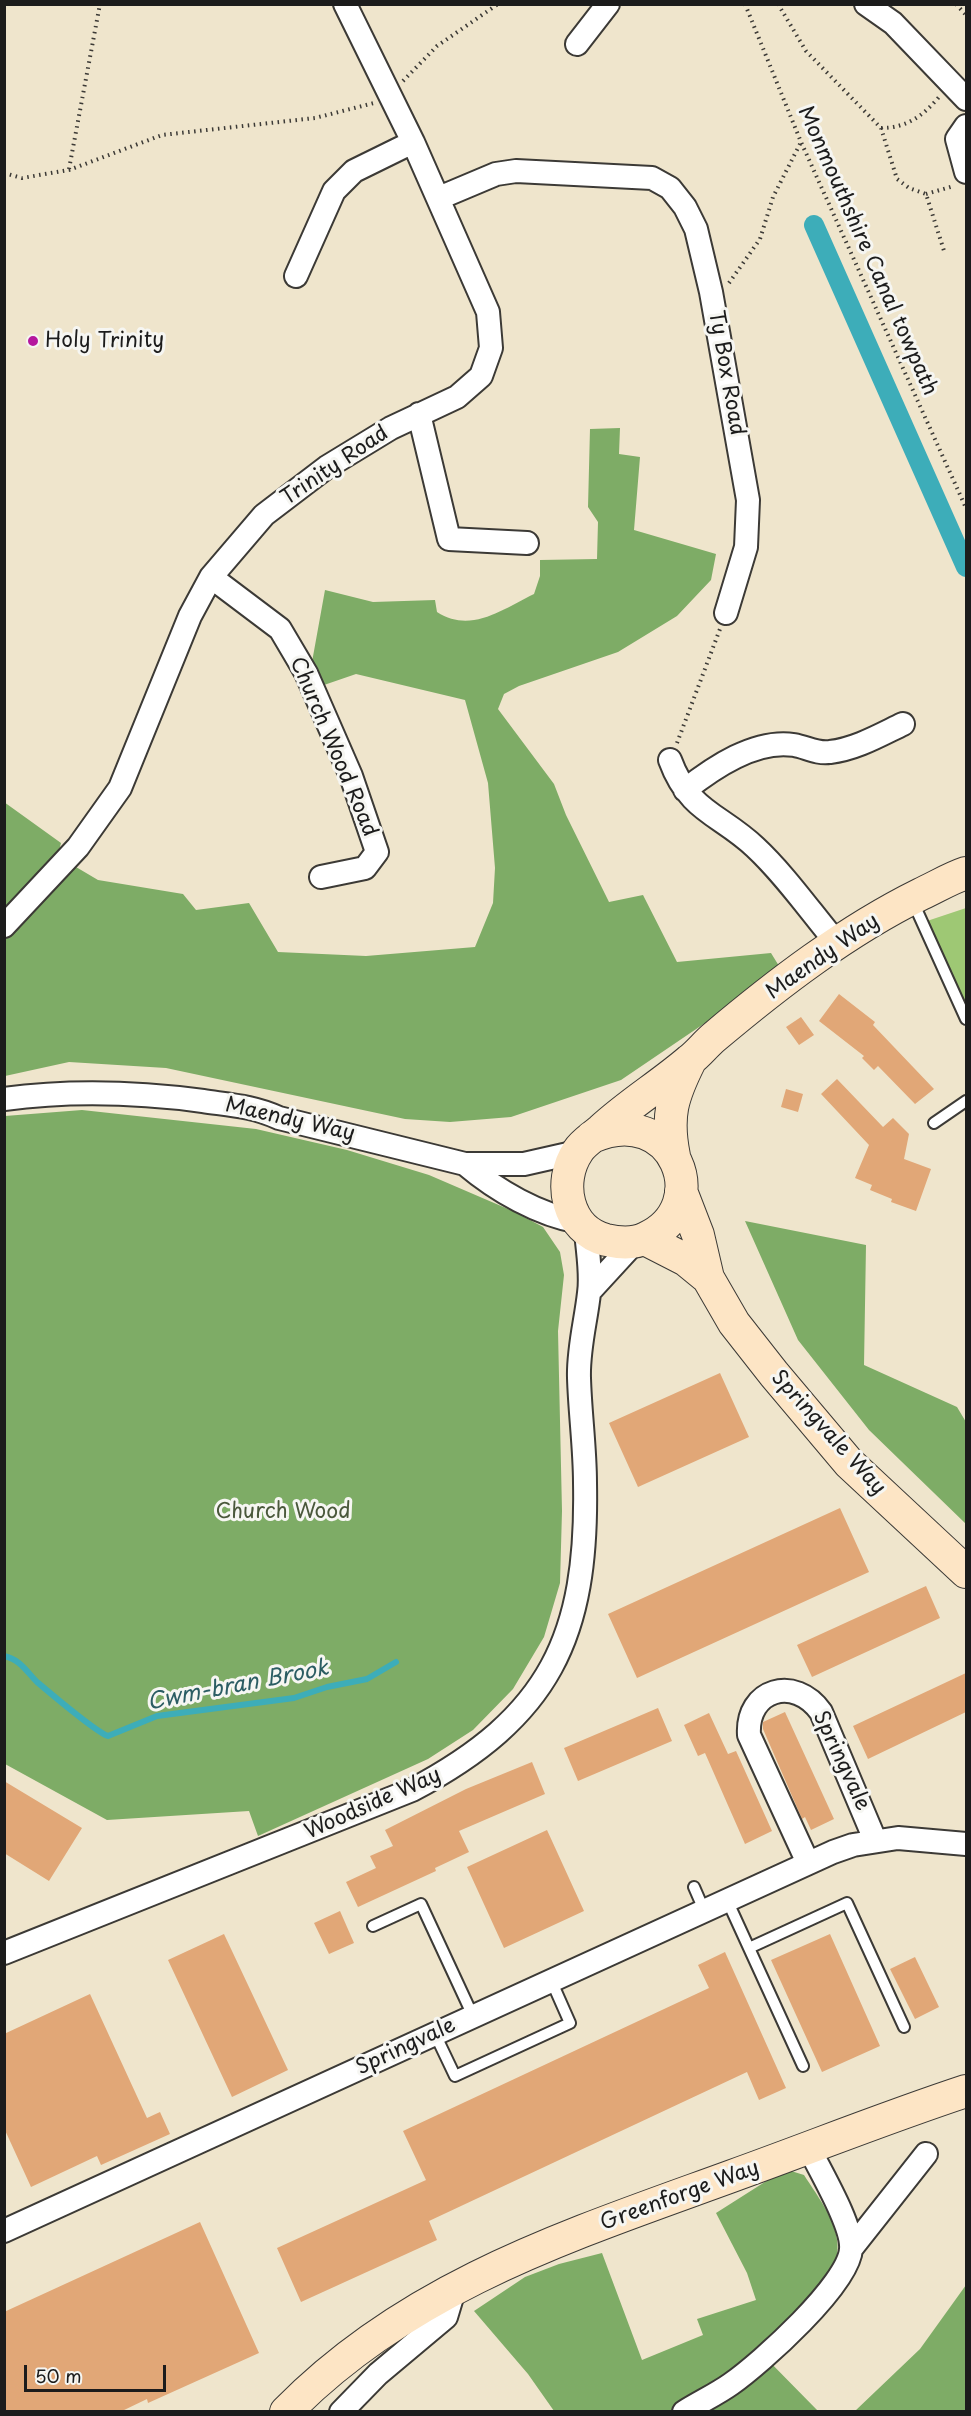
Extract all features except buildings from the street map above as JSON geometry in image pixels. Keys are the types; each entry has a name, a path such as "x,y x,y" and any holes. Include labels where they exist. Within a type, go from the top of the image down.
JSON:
{"street":[{"name":"Trinity Road","path":"4,926 78,847 120,788 190,616 211,577 264,514 327,467 419,414 458,397 481,376 491,348 488,312 413,142 345,4"},
{"path":"577,44 608,4"},
{"path":"866,4 893,22 959,91"},
{"path":"962,179 957,144 966,126"},
{"path":"296,276 334,191 354,171 413,142"},
{"name":"Ty Box Road","path":"439,198 496,174 516,171 651,178 670,188 686,207 696,229 714,306 748,500 747,547 726,613"},
{"path":"419,414 449,539 527,543"},
{"name":"Church Wood Road","path":"211,577 280,629 306,673 351,777 377,852 365,868 321,877"},
{"path":"685,790 705,774 755,750 776,745 794,745 828,753 853,747 903,724"},
{"path":"670,760 685,790 700,808 739,833 757,849 836,942"},
{"name":"Maendy Way","path":"583,1225 567,1197 566,1182 569,1168 585,1145 621,1111 691,1060 711,1039 836,942 912,899 966,873"},
{"name":"Maendy Way","path":"681,1191 680,1173 668,1128 676,1089 691,1060"},
{"name":"Maendy Way","path":"4,1099 53,1092 152,1094 231,1103 259,1109 279,1118 465,1164 524,1164 585,1145 609,1130 637,1130 662,1142 674,1156"},
{"name":"Maendy Way","path":"465,1164 484,1180 556,1218 583,1225 601,1238 618,1243 640,1240"},
{"path":"590,1291 640,1240 670,1220 678,1206 681,1191"},
{"name":"Springvale Way","path":"681,1191 698,1235 708,1278 734,1323 849,1463 966,1572"},
{"name":"Woodside Way","path":"4,1953 412,1790 472,1756 499,1735 524,1708 548,1675 561,1647 572,1617 579,1583 584,1537 585,1482 578,1376 580,1347 590,1291 583,1225"},
{"name":"Springvale Way","path":"640,1240 686,1260 708,1278"},
{"name":"Springvale","path":"807,1863 749,1735 748,1725 752,1711 759,1701 770,1694 793,1691 814,1702 852,1781 875,1840"},
{"name":"Springvale","path":"4,2231 807,1863 853,1845 898,1838 955,1844 966,1857"},
{"name":"Greenforge Way","path":"909,2110 966,2080"},
{"name":"Greenforge Way","path":"286,2412 319,2378 358,2347 404,2315 454,2288 612,2220 966,2091"},
{"path":"809,2148 843,2217 851,2249"},
{"path":"684,2412 732,2383 816,2307 842,2272 851,2249 926,2154"},
{"path":"341,2412 378,2374 446,2317 454,2288"}],"lane":[{"path":"912,899 966,1019"},
{"path":"934,1123 966,1101"},
{"path":"694,1887 704,1910"},
{"path":"727,1900 803,2066"},
{"path":"749,1948 848,1903 904,2027"},
{"path":"373,1926 421,1904 473,2016"},
{"path":"435,2034 455,2076 570,2023 551,1980"}],"path":[{"path":"69,170 100,4"},
{"path":"4,173 22,178 69,170 162,135 315,118 362,108 390,96 416,64 437,46 498,4"},
{"name":"Monmouthshire Canal towpath","path":"744,4 801,142 966,508"},
{"path":"778,4 806,51 881,128 897,179 909,188 926,194 962,179"},
{"path":"956,4 966,15"},
{"path":"881,128 903,126 959,91"},
{"path":"714,306 760,238 773,197 801,142"},
{"path":"926,194 945,254"},
{"path":"670,760 726,613"}],"green space":[{"path":"620,428 619,454 640,457 634,530 716,554 711,580 677,616 618,652 519,686 504,694 498,709 554,784 566,815 609,902 643,895 677,962 771,953 779,966 708,1021 621,1080 511,1117 450,1122 405,1119 166,1068 69,1062 5,1076 4,802 61,843 59,851 76,867 98,880 183,894 196,910 249,903 278,952 366,956 475,947 493,903 495,868 488,783 465,700 356,674 324,685 312,662 325,590 373,602 435,600 437,612 462,621 487,617 534,594 540,576 540,560 597,559 598,522 588,507 590,429"},
{"path":"966,908 966,1003 927,921"},
{"name":"Church Wood","path":"82,1110 256,1129 347,1150 429,1175 515,1212 543,1227 560,1252 564,1275 558,1331 562,1511 560,1583 544,1637 513,1689 473,1730 428,1759 258,1836 249,1811 107,1820 5,1764 5,1116"},
{"path":"745,1221 866,1245 864,1365 957,1407 966,1422 966,1524 869,1430 798,1340"},
{"path":"791,2171 804,2175 828,2213 836,2234 837,2255 833,2267 815,2293 760,2352 818,2411 554,2411 528,2374 474,2311 525,2277 559,2264 602,2253 642,2360 703,2335 697,2319 756,2300 747,2273 716,2213 779,2173"},
{"path":"966,2285 966,2411 855,2411 920,2349"}],"waterway":[{"path":"814,225 966,567"},
{"name":"Cwm-bran Brook","path":"4,1656 19,1663 62,1703 108,1736 157,1716 294,1698 327,1687 367,1679 396,1662"}],"place":[{"name":"Holy Trinity","path":"33,341"}]}
